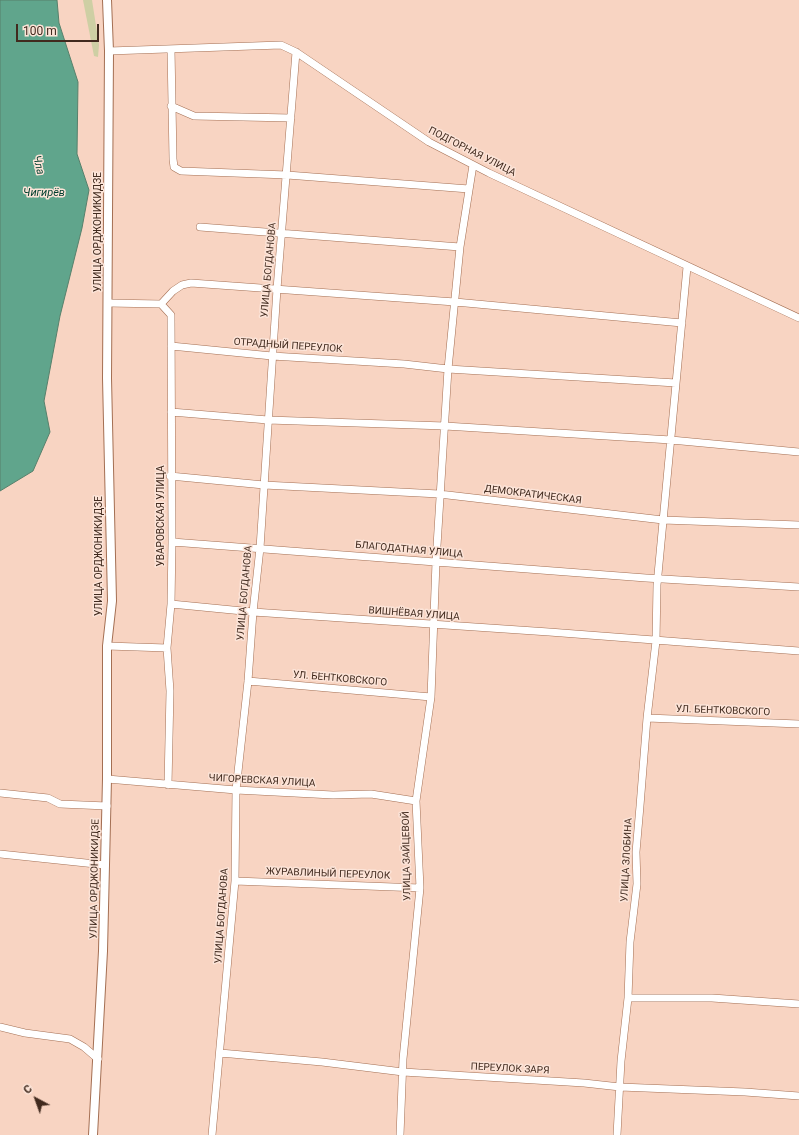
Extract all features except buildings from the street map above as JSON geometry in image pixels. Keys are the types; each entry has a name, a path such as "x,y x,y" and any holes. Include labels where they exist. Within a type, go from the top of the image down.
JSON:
{"street":[{"name":"УЛИЦА ОРДЖОНИКИДЗЕ","path":"92,1135 98,1059 105,865 107,779 107,646 112,600 107,378 109,51 107,0"},
{"name":"ПОДГОРНАЯ УЛИЦА","path":"109,51 281,45 296,52 429,142 473,165 687,267 799,318"},
{"path":"170,49 172,159 174,167 181,171 287,175 469,189"},
{"name":"УЛИЦА БОГДАНОВА","path":"212,1135 236,881 236,790 260,548 272,356 283,234 296,52"},
{"path":"171,106 194,116 291,118"},
{"name":"УЛИЦА ЗАЙЦЕВОЙ","path":"400,1135 403,1072 420,888 416,801 431,697 432,625 448,369 460,246 473,165"},
{"path":"200,227 460,246"},
{"name":"УЛИЦА ЗЛОБИНА","path":"617,1135 621,1062 628,998 630,942 637,884 636,852 647,718 656,640 658,582 663,520 687,267"},
{"path":"108,303 161,304 173,291 182,285 191,283 455,302 682,323"},
{"name":"УВАРОВСКАЯ УЛИЦА","path":"161,304 171,315 170,476 172,542 171,604 167,648 170,691 168,785"},
{"name":"ОТРАДНЫЙ ПЕРЕУЛОК","path":"171,346 272,356 676,384"},
{"path":"171,412 268,420 445,426 671,440 799,452"},
{"name":"ДЕМОКРАТИЧЕСКАЯ","path":"170,476 264,485 439,494 663,520 799,525"},
{"name":"БЛАГОДАТНАЯ УЛИЦА","path":"172,542 646,578 658,582 799,587"},
{"name":"ВИШНЁВАЯ УЛИЦА","path":"171,604 253,612 799,651"},
{"path":"107,646 167,648"},
{"name":"УЛ. БЕНТКОВСКОГО","path":"248,681 431,697"},
{"name":"УЛ. БЕНТКОВСКОГО","path":"647,718 799,724"},
{"name":"ЧИГОРЕВСКАЯ УЛИЦА","path":"107,779 236,790 333,795 371,794 416,801"},
{"path":"0,793 48,798 60,804 106,806"},
{"path":"0,854 105,865"},
{"name":"ЖУРАВЛИНЫЙ ПЕРЕУЛОК","path":"236,881 420,888"},
{"path":"628,998 712,998 799,1004"},
{"path":"0,1027 25,1033 70,1039 84,1047 98,1059"},
{"name":"ПЕРЕУЛОК ЗАРЯ","path":"220,1053 322,1062 403,1072 584,1083 620,1087 745,1092 799,1096"}],"shaded area":[{"path":"83,0 92,0 99,45 98,57 94,56"}],"water":[{"name":"Чигирёв","path":"0,0 57,0 59,23 78,82 77,154 89,190 82,228 60,316 44,401 50,432 33,471 0,491"}],"water label":[{"name":"Чла","path":"38,165"}]}
